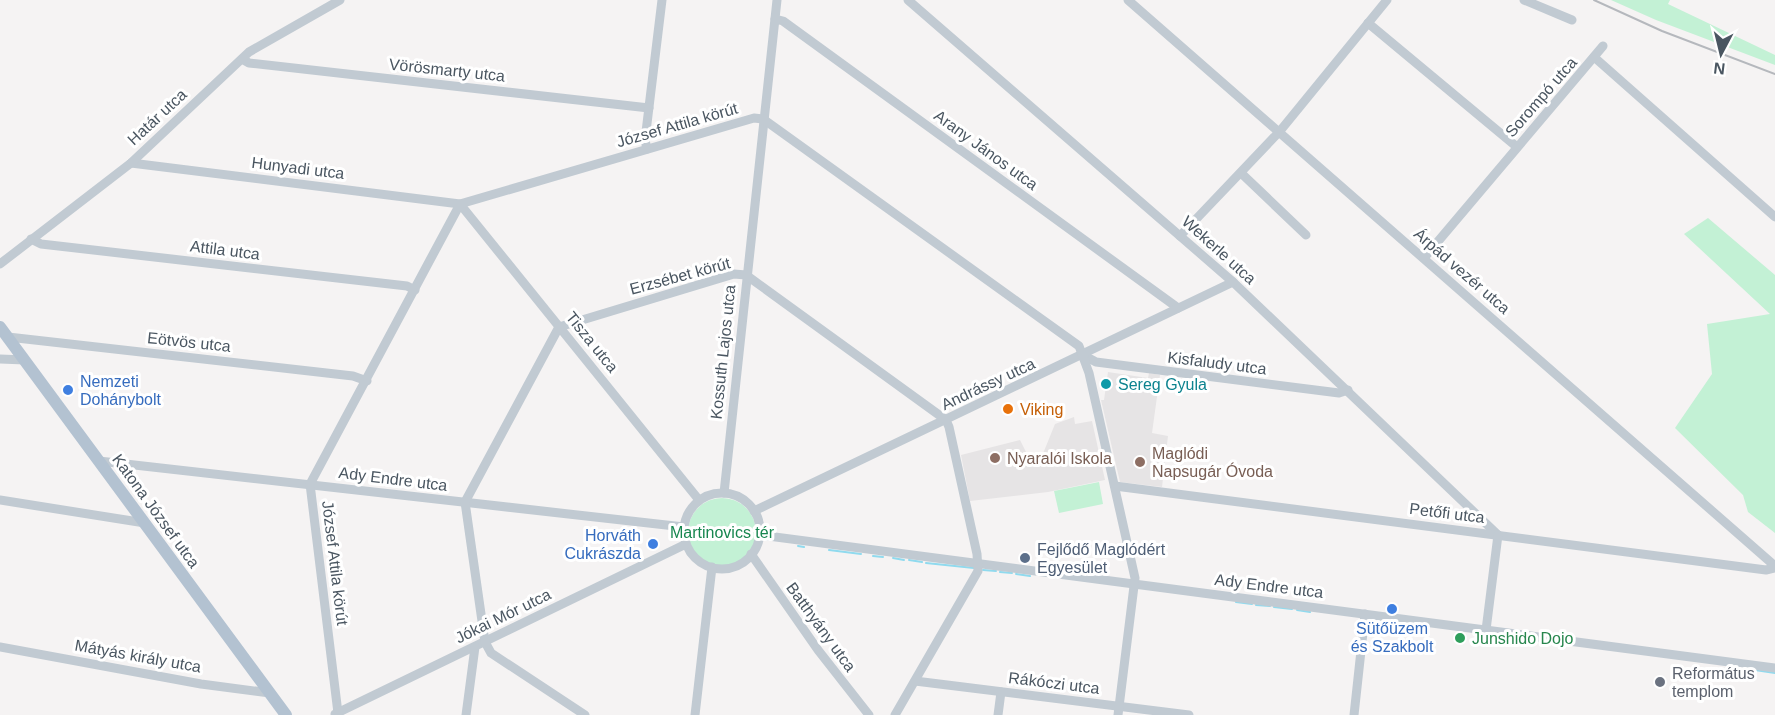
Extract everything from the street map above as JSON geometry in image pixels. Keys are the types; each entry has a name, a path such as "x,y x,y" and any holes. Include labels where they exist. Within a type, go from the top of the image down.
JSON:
{"main road":[{"name":"Katona József utca","path":"4,332 286,715"}],"street":[{"name":"Határ utca","path":"0,264 131,163 242,59 340,0"},
{"path":"647,149 645,140 662,0"},
{"name":"Kossuth Lajos utca","path":"724,493 777,0"},
{"name":"Wekerle utca","path":"908,0 1233,282 1498,535"},
{"name":"Árpád vezér utca","path":"1128,0 1775,567"},
{"path":"1180,236 1280,131 1387,0"},
{"path":"1524,0 1572,20"},
{"name":"Arany János utca","path":"775,19 792,28 1178,308"},
{"path":"1368,23 1517,147"},
{"path":"1594,57 1603,46"},
{"name":"Sorompó utca","path":"1425,258 1594,57 1775,217"},
{"name":"Vörösmarty utca","path":"242,59 249,63 649,108"},
{"name":"József Attila körút","path":"336,714 310,484 460,204 754,118 763,119 1079,346 1115,486 1135,584 1119,711"},
{"name":"Hunyadi utca","path":"131,163 460,204"},
{"path":"1241,173 1306,236"},
{"name":"Tisza utca","path":"460,204 699,500"},
{"name":"Attila utca","path":"32,239 41,244 407,286 415,290"},
{"name":"Erzsébet körút","path":"559,327 734,274 746,275 946,420"},
{"name":"Andrássy utca","path":"754,511 1083,356 1233,282"},
{"path":"559,327 465,502 484,642 491,653 585,715"},
{"name":"Eötvös utca","path":"4,332 353,376 367,381"},
{"name":"Kisfaludy utca","path":"1083,356 1096,362 1150,369 1339,393 1348,390"},
{"path":"0,359 25,360"},
{"path":"896,715 975,580 979,564 946,420"},
{"name":"Ady Endre utca","path":"99,461 684,527"},
{"name":"Petőfi utca","path":"1115,486 1766,570 1775,567"},
{"path":"724,493 736,495 754,511 760,535 752,554 734,567 712,567 697,559 686,544 684,527 691,508 699,500 708,495 724,493"},
{"path":"0,500 144,523"},
{"name":"Ady Endre utca","path":"760,535 1775,668"},
{"path":"1485,630 1498,535"},
{"name":"Jókai Mór utca","path":"336,714 686,544"},
{"name":"Batthyány utca","path":"752,554 818,650 869,715"},
{"path":"695,715 712,567"},
{"path":"1354,715 1365,614"},
{"name":"Mátyás király utca","path":"0,647 201,684 270,693"},
{"path":"466,715 475,647"},
{"name":"Rákóczi utca","path":"915,681 1119,711 1188,715"},
{"path":"998,715 1001,692"}],"shaded area":[{"path":"1108,372 1148,378 1149,373 1160,375 1152,433 1168,436 1162,487 1120,482 1101,400 1104,400"},
{"name":"Nyaralói Iskola","path":"1074,417 1075,424 1092,421 1105,480 1048,492 970,501 961,455 1020,440 1031,462 1040,461 1055,424"}],"green space":[{"path":"1611,0 1670,0 1668,4 1775,55 1775,65 1656,20"},
{"path":"1708,218 1775,275 1775,533 1748,512 1743,495 1675,428 1712,374 1707,324 1770,314 1684,234"},
{"path":"1099,482 1103,504 1059,513 1054,491"},
{"name":"Martinovics tér","path":"729,498 741,504 750,513 756,525 754,545 746,556 729,566 715,566 698,556 690,545 688,525 698,508 709,500"}],"waterway":[{"path":"798,546 804,547"},
{"path":"829,550 861,554"},
{"path":"873,556 883,557"},
{"path":"893,558 904,560"},
{"path":"909,560 922,562"},
{"path":"926,563 974,568"},
{"path":"983,570 996,571"},
{"path":"1000,572 1012,573"},
{"path":"1016,574 1030,576"},
{"path":"1236,602 1252,604"},
{"path":"1256,605 1270,606"},
{"path":"1274,607 1292,609"},
{"path":"1297,610 1310,612"},
{"path":"1367,619 1374,620"},
{"path":"1755,670 1775,673"}],"railway":[{"path":"1594,0 1662,31 1775,74"}],"place":[{"name":"Sereg Gyula","path":"1106,384"},
{"name":"Nemzeti Dohánybolt","path":"68,390"},
{"name":"Viking","path":"1008,409"},
{"name":"Nyaralói Iskola","path":"995,458"},
{"name":"Maglódi Napsugár Óvoda","path":"1140,462"},
{"name":"Horváth Cukrászda","path":"653,544"},
{"name":"Fejlődő Maglódért Egyesület","path":"1025,558"},
{"name":"Sütőüzem és Szakbolt","path":"1392,609"},
{"name":"Junshido Dojo","path":"1460,638"},
{"name":"Református templom","path":"1660,682"}]}
